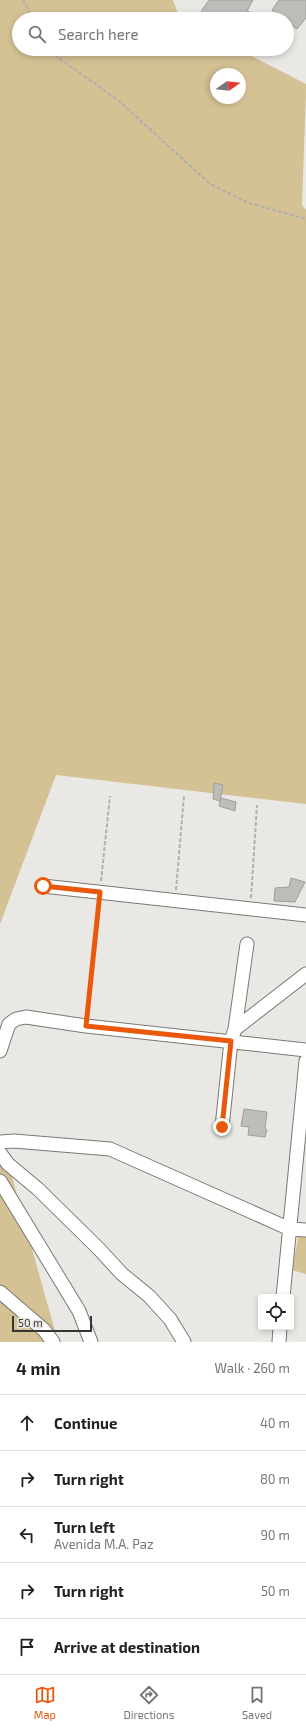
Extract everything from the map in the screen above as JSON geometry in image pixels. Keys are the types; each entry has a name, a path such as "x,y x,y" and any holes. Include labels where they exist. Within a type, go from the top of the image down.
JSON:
{"street":[{"path":"43,886 306,915"},
{"path":"222,1127 233,1035 247,944"},
{"path":"233,1035 306,974"},
{"path":"0,1051 8,1024 16,1019 26,1017 86,1026 233,1035 306,1050"},
{"path":"283,1294 306,1061"},
{"path":"0,1142 110,1149 290,1229 306,1230"},
{"path":"0,1153 8,1164 38,1189 122,1274 149,1296 170,1319 184,1342"},
{"path":"0,1181 79,1311 91,1342"},
{"path":"0,1292 44,1330 53,1342"},
{"path":"279,1342 280,1330"}],"path":[{"path":"23,0 29,12"},
{"path":"56,56 119,101 210,184 249,203 306,219"},
{"path":"86,1026 110,796"},
{"path":"174,901 184,796"},
{"path":"250,909 257,805"}],"shaded area":[{"path":"0,0 173,0 177,12 12,12 12,56 252,56 306,84 302,205 306,210 306,804 56,775 0,924"},
{"path":"0,1134 58,1342 0,1342"},
{"path":"299,1233 306,1234 306,1274 292,1270"}],"building":[{"path":"209,0 253,0 247,11 250,12 202,12"},
{"path":"279,0 306,0 306,18 297,29 294,27 294,12 274,12 272,10"},
{"path":"214,783 223,785 220,801 213,799"},
{"path":"221,798 236,802 235,811 219,806"},
{"path":"291,878 305,882 295,902 274,901 275,888 289,887"},
{"path":"244,1109 267,1112 265,1129 267,1130 265,1137 248,1135 249,1127 241,1126"}],"route":[{"path":"43,886 100,892 86,1026 231,1041 222,1127"}]}
